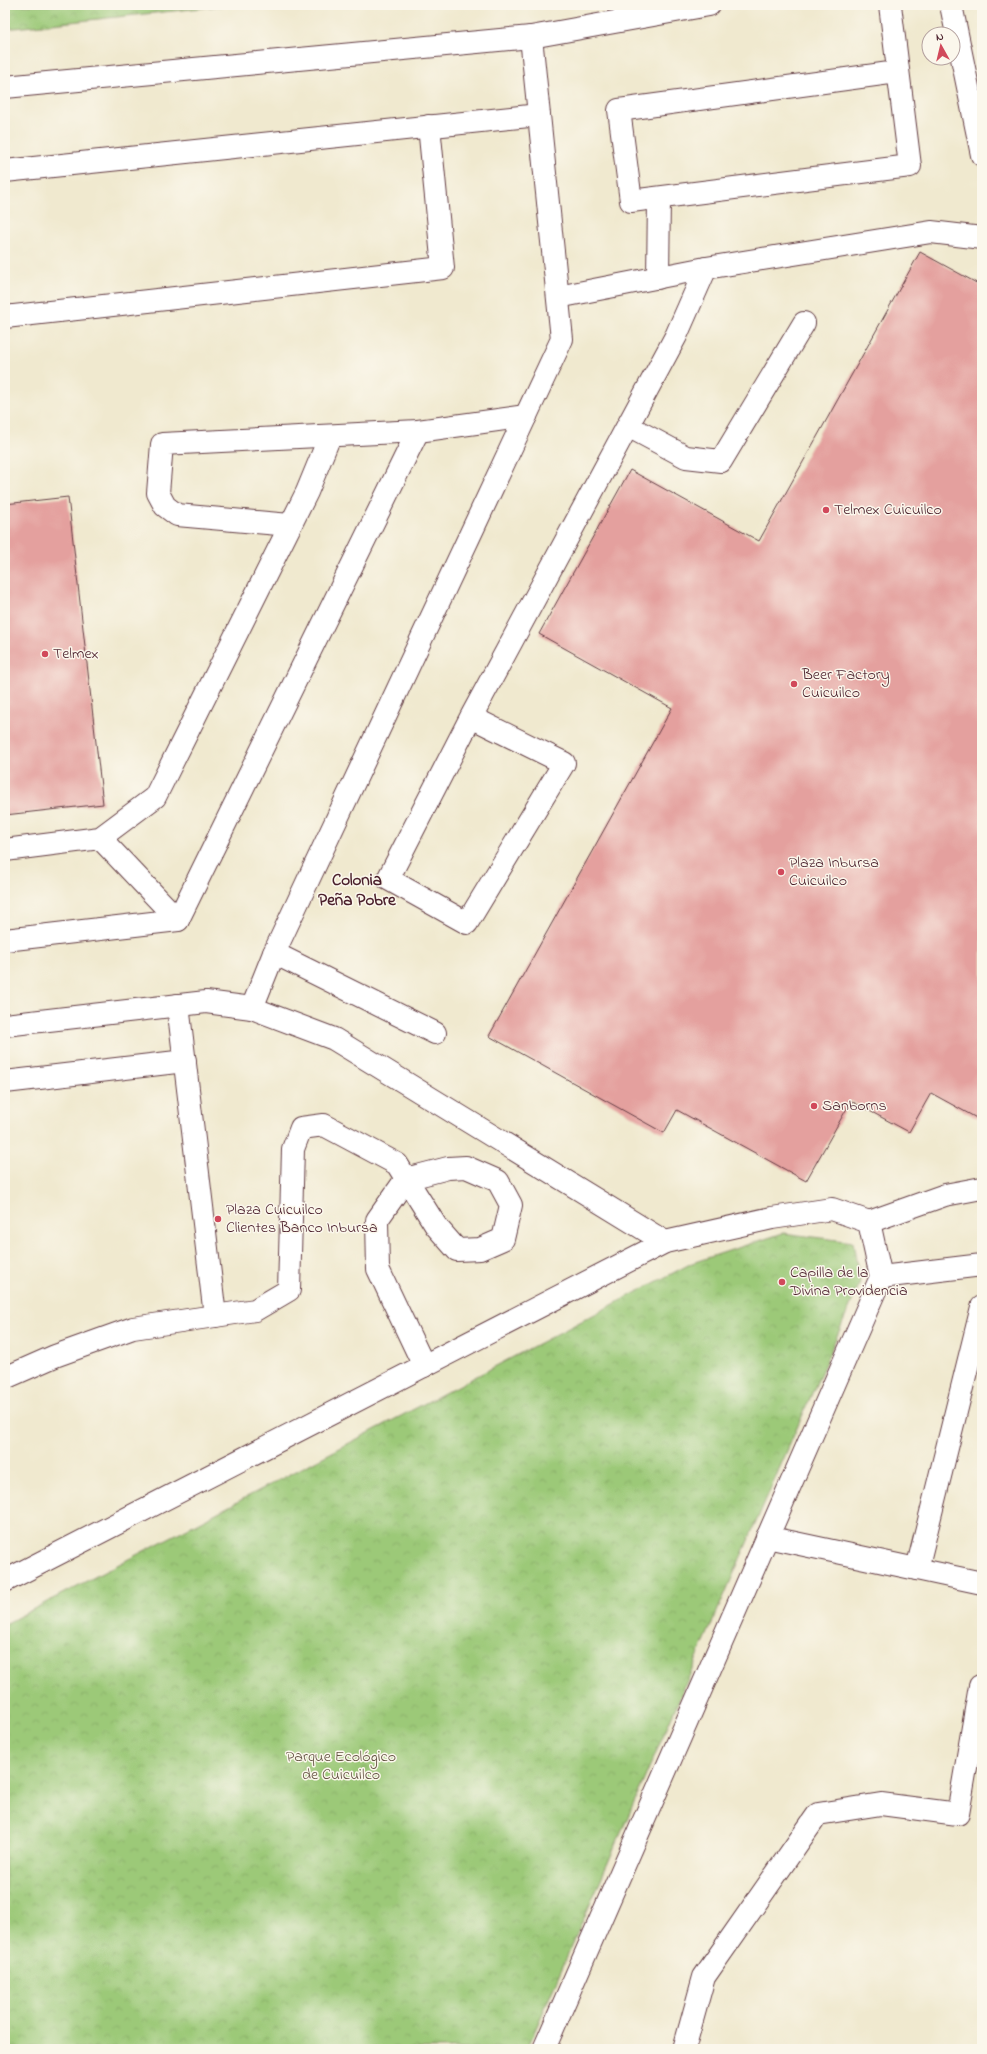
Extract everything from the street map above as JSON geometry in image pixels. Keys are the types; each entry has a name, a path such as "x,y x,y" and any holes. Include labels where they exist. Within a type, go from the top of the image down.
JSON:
{"street":[{"path":"5,87 530,36 709,5"},
{"path":"890,5 897,72 910,166 630,201 620,110 897,72"},
{"path":"951,5 982,156"},
{"path":"252,1008 274,953 562,338 530,36"},
{"path":"5,171 539,115"},
{"path":"5,317 443,268 429,126"},
{"path":"658,278 659,198"},
{"path":"558,297 706,268 931,232 982,238"},
{"path":"471,717 564,763 467,923 388,878 471,717 676,336 706,268"},
{"path":"628,426 686,457 721,461 804,323"},
{"path":"290,525 178,515 165,506 158,493 162,444 418,430 526,416"},
{"path":"178,920 418,430"},
{"path":"5,850 100,838 155,797 307,492 330,436"},
{"path":"100,838 178,920"},
{"path":"5,940 178,920"},
{"path":"274,953 435,1033"},
{"path":"5,1025 206,1002 252,1008 334,1039 665,1242"},
{"path":"178,1006 215,1316"},
{"path":"5,1082 185,1062"},
{"path":"5,1378 55,1356 133,1328 255,1310 289,1290 293,1149 301,1128 324,1125 397,1164 406,1179 436,1226 457,1250 480,1249 503,1239 511,1205 498,1181 466,1167 448,1168 406,1179 377,1220 378,1269 424,1366"},
{"path":"5,1581 665,1242 772,1218 832,1209 869,1222 945,1195 982,1188"},
{"path":"544,2049 881,1277 869,1222"},
{"path":"881,1277 982,1265"},
{"path":"917,1569 982,1307"},
{"path":"767,1537 982,1583"},
{"path":"684,2049 704,1977 818,1814 882,1804 958,1814 980,1686 982,1686"}],"green space":[{"path":"5,5 229,5 5,29"},
{"name":"Parque Ecológico de Cuicuilco","path":"783,1233 853,1242 860,1283 527,2049 5,2049 5,1624 692,1263"}],"building":[{"name":"Plaza Inbursa Cuicuilco","path":"920,252 982,286 982,1121 931,1093 909,1132 851,1101 806,1181 677,1110 664,1133 489,1036 672,708 539,634 630,470 759,541"},
{"name":"Telmex","path":"68,497 103,804 5,815 5,504"}],"place":[{"name":"Telmex Cuicuilco","path":"826,510"},
{"name":"Telmex","path":"45,654"},
{"name":"Beer Factory Cuicuilco","path":"794,684"},
{"name":"Plaza Inbursa Cuicuilco","path":"781,872"},
{"name":"Sanborns","path":"814,1106"},
{"name":"Plaza Cuicuilco Clientes Banco Inbursa","path":"218,1219"},
{"name":"Capilla de la Divina Providencia","path":"782,1282"}],"district":[{"name":"Colonia Peña Pobre","path":"357,890"}]}
